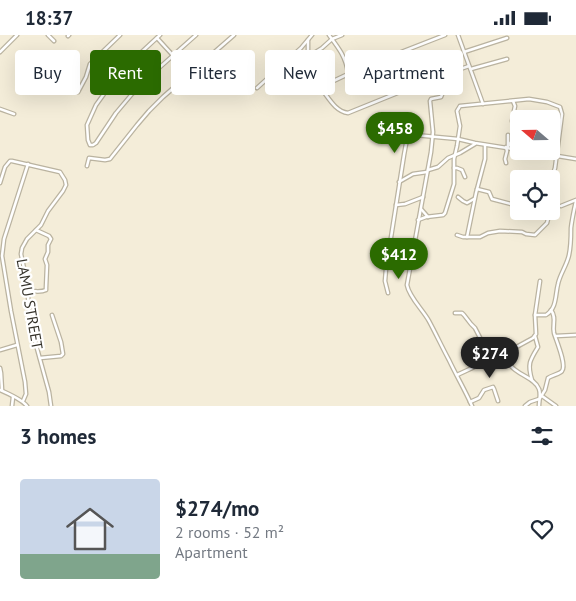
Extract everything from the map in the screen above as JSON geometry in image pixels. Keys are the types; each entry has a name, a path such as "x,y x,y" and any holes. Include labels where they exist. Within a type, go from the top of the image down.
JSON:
{"street":[{"path":"0,52 17,35"},
{"path":"48,35 54,41"},
{"path":"80,88 90,64 120,35"},
{"path":"180,50 196,35"},
{"path":"218,50 234,35"},
{"path":"297,50 312,35"},
{"path":"329,35 338,45 345,59"},
{"path":"319,50 332,39 342,35"},
{"path":"407,50 445,35"},
{"path":"458,35 483,104"},
{"path":"171,52 158,36 119,73 96,105 87,125 90,145 96,143 116,113 132,94 171,58"},
{"path":"464,52 508,38"},
{"path":"308,40 308,50"},
{"path":"463,69 507,59"},
{"path":"257,88 265,80"},
{"path":"88,166 89,158 110,159 136,125 171,90"},
{"path":"327,95 337,109 344,113 392,95"},
{"path":"442,95 430,101 432,137 407,285 408,291 427,317 472,406"},
{"path":"418,220 444,214 454,187 454,159 460,126 457,113 458,107 529,99 538,100 560,107 562,114 560,128"},
{"path":"513,101 516,106 515,110"},
{"path":"0,109 14,114"},
{"path":"388,293 385,273 399,182 408,139 415,135 458,139 476,144 510,148"},
{"path":"506,163 504,159 507,151 508,135"},
{"path":"507,147 510,143"},
{"path":"399,182 413,174 438,167 448,158 476,144"},
{"path":"467,237 485,159 485,145"},
{"path":"560,156 576,159"},
{"name":"LAMU STREET","path":"0,183 5,167 10,161 60,172 66,185 41,225 30,235 21,251 30,323 51,406"},
{"path":"23,401 26,389 1,255 4,239 28,164"},
{"path":"454,168 462,170 465,177"},
{"path":"477,189 490,191 492,199 510,204"},
{"path":"396,205 405,204 422,197"},
{"path":"458,197 467,203 475,198"},
{"path":"561,206 576,200"},
{"path":"535,315 546,315 555,304 559,280 570,253 571,227 576,200"},
{"path":"421,209 428,217"},
{"path":"457,235 480,237 488,233 500,231 522,232 535,235 548,220"},
{"path":"27,291 45,291 46,289 47,265 45,259 51,239 49,236 36,230"},
{"path":"532,381 529,370 531,357 538,347 535,336 535,315 540,281"},
{"path":"539,406 548,378 563,370 561,351 554,330 554,315 551,311"},
{"path":"455,313 462,313 476,328 492,359"},
{"path":"40,358 63,354 52,315"},
{"path":"556,336 576,335"},
{"path":"457,375 535,336"},
{"path":"0,350 17,345"},
{"path":"511,366 516,372 532,381 538,388 540,398"},
{"path":"0,368 1,390 23,401 27,406"},
{"path":"470,402 479,398 484,390 493,387 498,401"},
{"path":"12,406 13,397"},
{"path":"525,406 540,398 556,406"}]}
